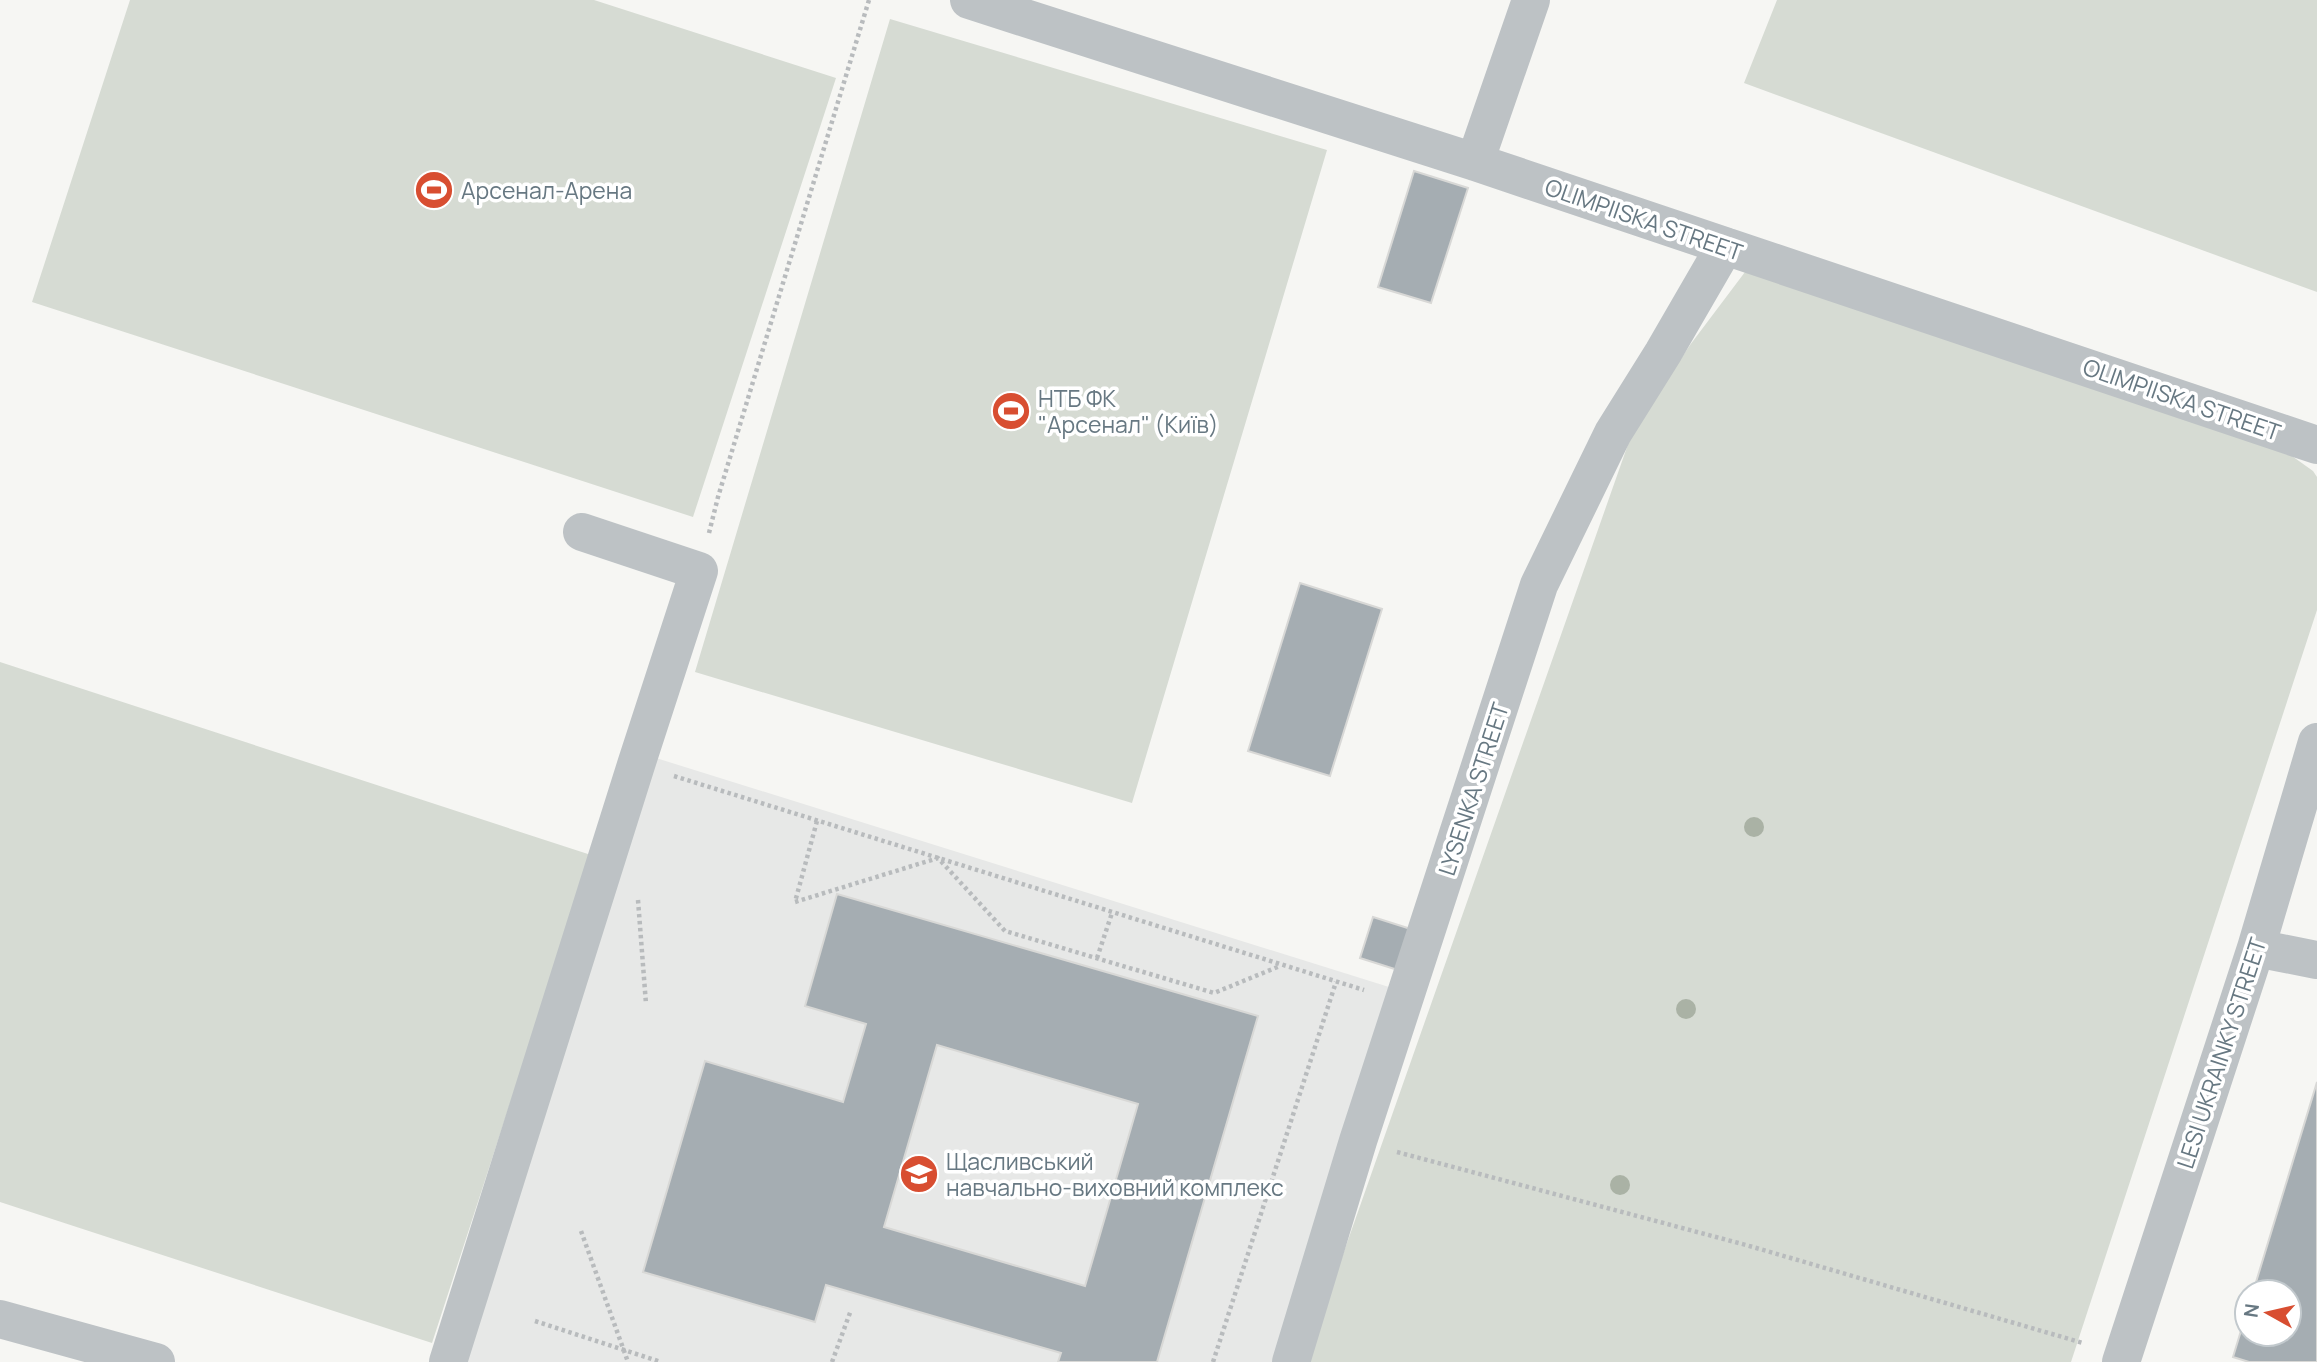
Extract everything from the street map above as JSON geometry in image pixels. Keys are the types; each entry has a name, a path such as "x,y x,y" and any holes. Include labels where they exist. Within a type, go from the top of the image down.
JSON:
{"street":[{"name":"OLIMPIISKA STREET","path":"970,0 1475,162 2317,445"},
{"path":"1475,162 1531,0"},
{"name":"LYSENKA STREET","path":"1291,1362 1358,1141 1539,585 1613,433 1725,246"},
{"path":"448,1362 699,572 582,532"},
{"name":"LESI UKRAINKY STREET","path":"2106,1354 2256,948 2317,742"},
{"path":"2256,948 2317,960"},
{"path":"0,1319 156,1362"}],"path":[{"path":"699,572 722,484 869,0"},
{"path":"636,765 1403,1003"},
{"path":"817,821 795,902 938,858"},
{"path":"938,858 1004,930 1214,993 1282,965"},
{"path":"1097,958 1112,912"},
{"path":"1213,1362 1336,982"},
{"path":"1358,1141 1746,1245 2106,1354"},
{"path":"581,1231 628,1362"},
{"path":"832,1362 851,1310"},
{"path":"536,1321 661,1362"}],"shaded area":[{"name":"Арсенал-Арена","path":"130,0 594,0 836,78 693,517 32,302"},
{"path":"1777,0 2317,0 2317,292 1744,83"},
{"name":"НТБ ФК \"Арсенал\" (Київ)","path":"890,19 1327,150 1132,803 695,672"},
{"path":"1745,272 2282,449 2313,471 2317,477 2317,610 2071,1362 1309,1362 1341,1260 1632,433 1690,345"},
{"path":"0,662 591,855 432,1343 0,1202"},
{"name":"Щасливський навчально-виховний комплекс","path":"640,753 1389,987 1273,1362 448,1362"}],"building":[{"path":"1414,171 1468,188 1431,303 1378,287"},
{"path":"1300,583 1382,609 1330,776 1248,751"},
{"path":"837,894 1258,1016 1157,1362 1058,1362 1061,1353 826,1285 815,1322 643,1272 705,1061 843,1102 866,1024 805,1006","holes":["937,1045 1138,1104 1085,1286 884,1227"]},
{"path":"1373,917 1417,931 1404,972 1360,958"},
{"path":"2317,1082 2317,1362 2249,1362 2233,1357 2236,1348 2303,1348 2303,1278 2257,1278"}],"place":[{"name":"Арсенал-Арена","path":"434,190"},
{"name":"НТБ ФК \"Арсенал\" (Київ)","path":"1011,411"},
{"name":"Щасливський навчально-виховний комплекс","path":"919,1174"}]}
